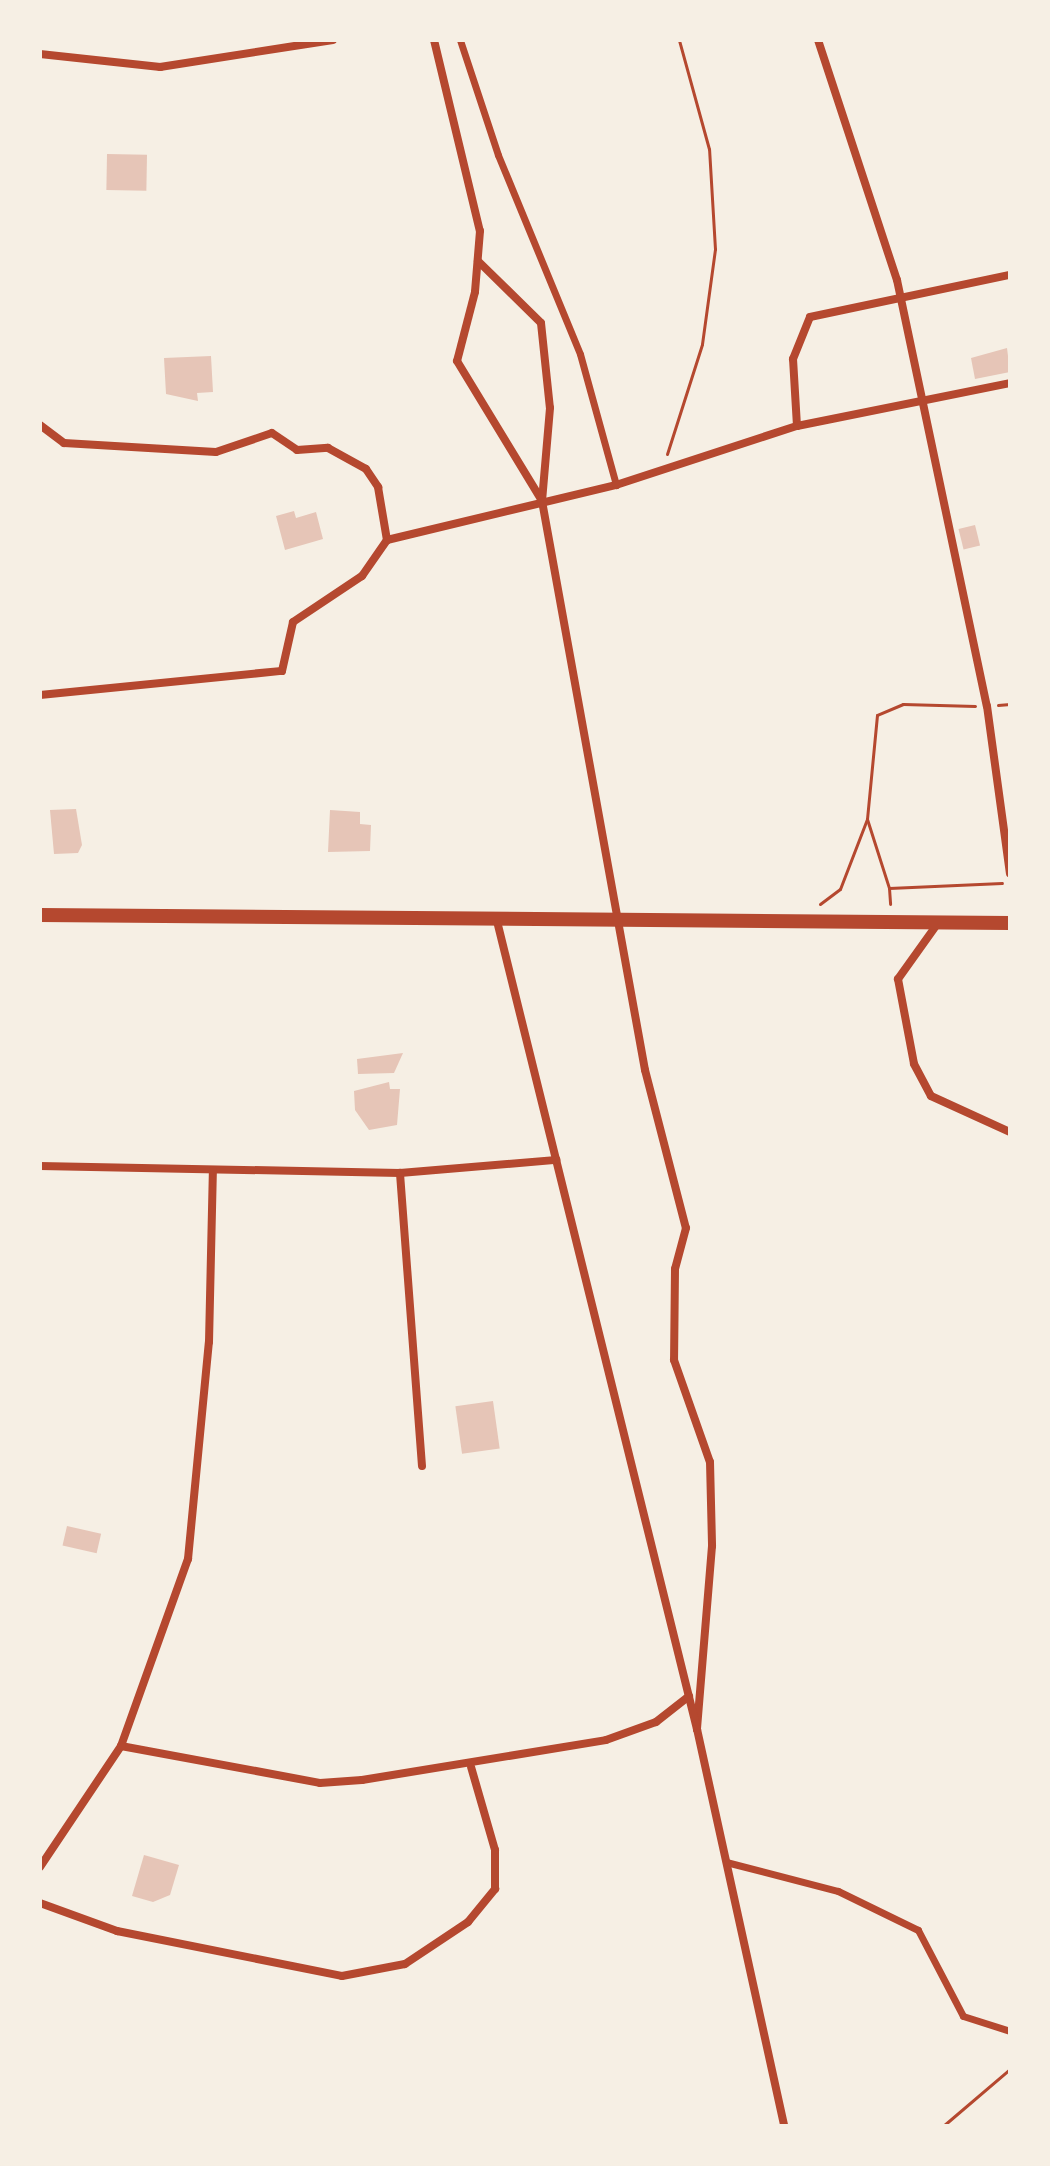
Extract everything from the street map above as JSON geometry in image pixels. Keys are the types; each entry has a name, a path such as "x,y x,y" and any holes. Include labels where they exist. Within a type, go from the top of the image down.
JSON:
{"street":[{"path":"40,54 160,67 333,40"},
{"path":"434,40 480,231 478,261 457,361 542,501"},
{"path":"460,40 498,155 580,354 616,485"},
{"path":"818,40 900,299 987,706 1010,873"},
{"path":"478,261 541,323 550,408 542,501 645,1070 686,1228 675,1269 674,1360 710,1462 712,1546 697,1729"},
{"path":"797,426 793,359 810,317 1010,275"},
{"path":"40,695 282,671 293,622 362,576 387,540 616,485 797,426 1010,383"},
{"path":"40,425 64,443 216,452 272,433 297,450 328,448 366,469 378,487 387,540"},
{"path":"40,915 1010,923"},
{"path":"496,917 697,1729 784,2126"},
{"path":"938,923 898,979 914,1064 931,1096 1010,1132"},
{"path":"40,1166 400,1173 556,1160"},
{"path":"40,1867 121,1746 188,1559 209,1342 213,1170"},
{"path":"400,1173 422,1466"},
{"path":"121,1746 320,1783 471,1767 606,1740 656,1722 689,1696"},
{"path":"40,1903 117,1931 342,1976 405,1964 468,1922 495,1889 495,1850 471,1767"},
{"path":"726,1862 838,1891 918,1930 963,2016 1010,2031"}],"path":[{"path":"662,469 702,344 715,249 709,149 679,40"},
{"path":"795,923 840,889 867,819 877,715 903,704 987,706"},
{"path":"867,819 889,888 1010,882"},
{"path":"943,2126 1010,2069"}],"building":[{"path":"107,154 147,155 146,191 106,190"},
{"path":"1007,348 1010,372 975,379 971,358"},
{"path":"211,356 213,392 197,393 198,401 166,394 164,358"},
{"path":"294,511 296,518 316,512 323,539 285,550 276,516"},
{"path":"975,525 980,545 964,549 959,529"},
{"path":"76,809 82,845 78,853 54,854 50,810"},
{"path":"330,810 360,812 360,824 371,825 370,851 328,852"},
{"path":"403,1053 394,1073 358,1074 357,1059"},
{"path":"389,1082 390,1089 400,1089 397,1125 369,1130 355,1110 354,1091"},
{"path":"493,1401 500,1449 462,1454 455,1406"},
{"path":"67,1526 101,1534 97,1553 63,1545"},
{"path":"144,1855 179,1865 170,1895 153,1902 132,1896"}]}
